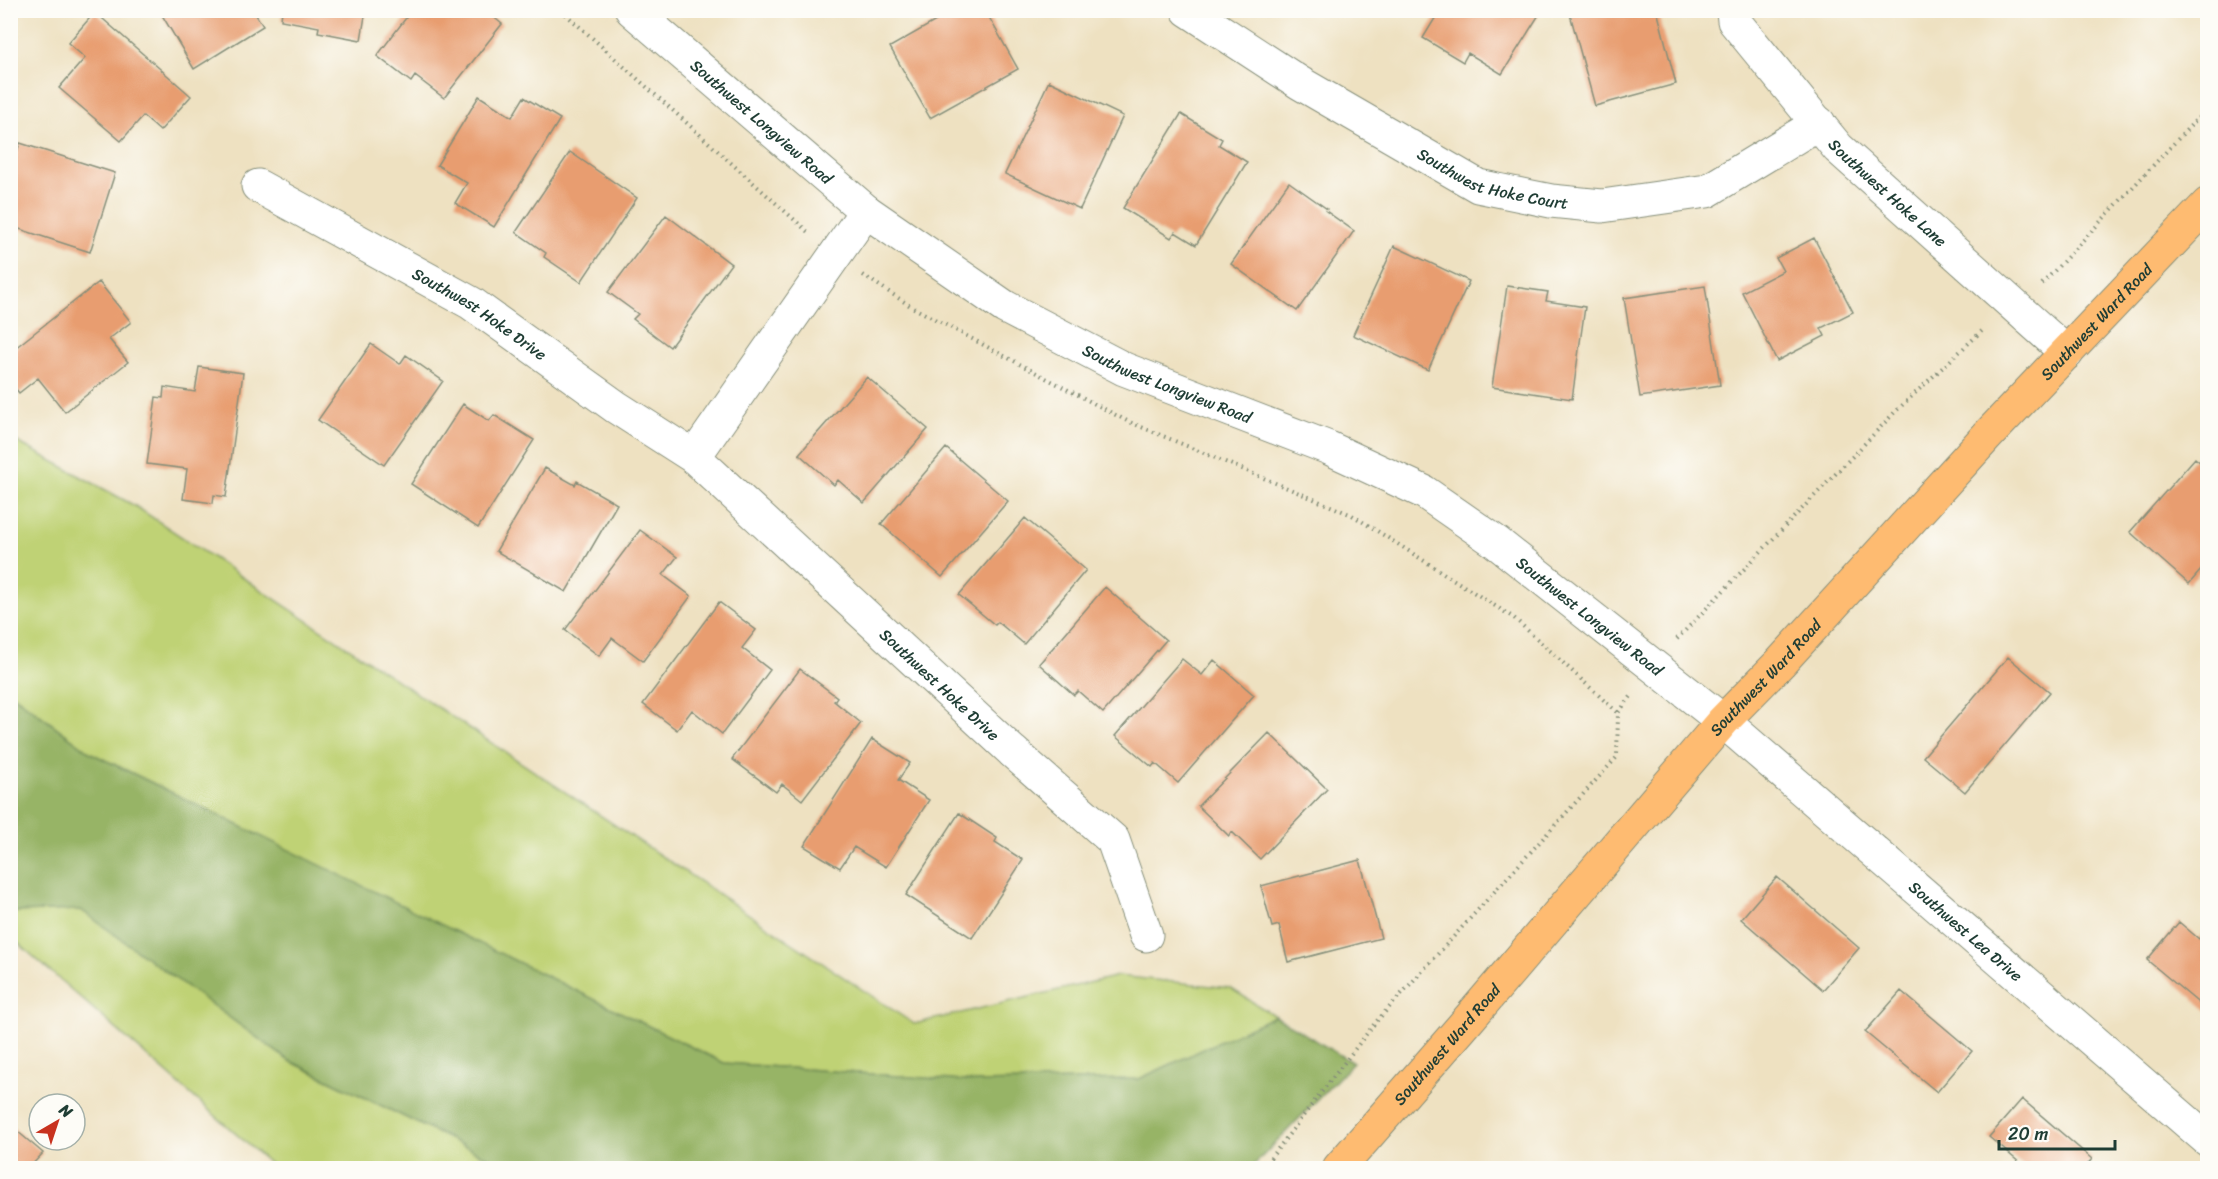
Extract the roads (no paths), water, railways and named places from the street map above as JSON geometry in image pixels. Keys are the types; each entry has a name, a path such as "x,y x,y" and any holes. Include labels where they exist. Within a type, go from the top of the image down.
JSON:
{"main road":[{"name":"Southwest Ward Road","path":"1339,1168 1724,721 1781,662 1987,436 2208,204"}],"street":[{"name":"Southwest Longview Road","path":"632,10 866,212 1005,307 1124,369 1329,448 1424,492 1496,542 1724,721"},
{"name":"Southwest Hoke Court","path":"1188,10 1300,83 1478,186 1551,201 1602,206 1707,191 1819,123"},
{"name":"Southwest Hoke Lane","path":"1733,10 1734,21 1838,148 2067,353"},
{"name":"Southwest Hoke Drive","path":"258,186 471,303 616,407 694,458 1113,840 1146,935"},
{"path":"694,458 866,212"},
{"name":"Southwest Lea Drive","path":"1724,721 2208,1140"}]}
